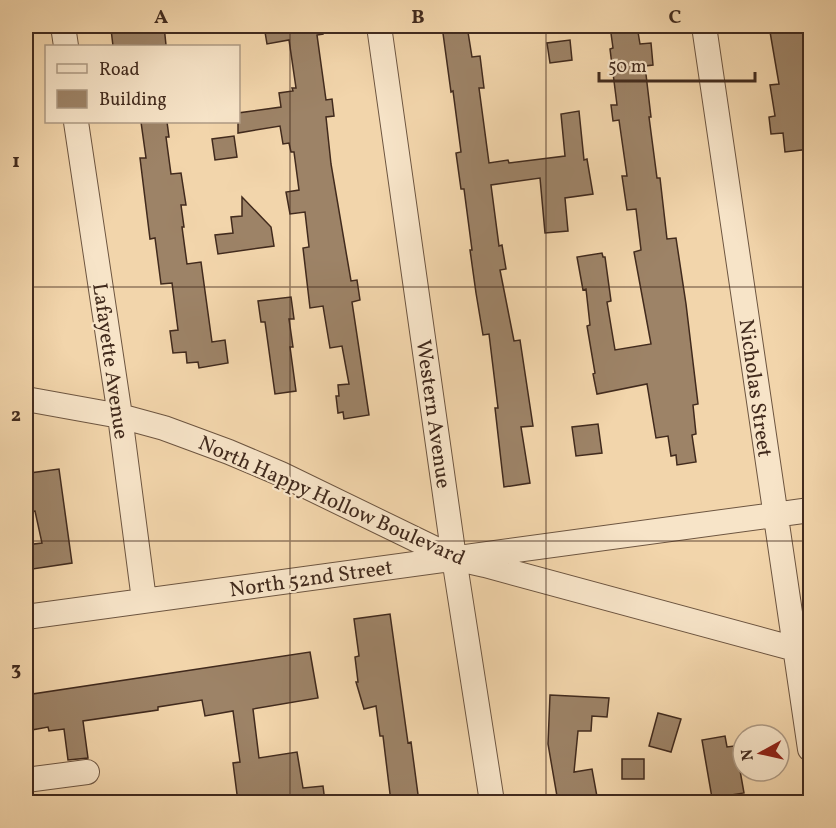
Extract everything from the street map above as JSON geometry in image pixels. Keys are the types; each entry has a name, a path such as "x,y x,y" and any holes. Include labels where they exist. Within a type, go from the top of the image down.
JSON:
{"street":[{"path":"63,26 66,45"},
{"name":"Western Avenue","path":"379,26 454,558 492,802"},
{"name":"Nicholas Street","path":"704,26 775,514 803,651 810,749"},
{"name":"Lafayette Avenue","path":"76,123 120,416 144,600"},
{"name":"North Happy Hollow Boulevard","path":"26,399 120,416 164,428 229,452 281,474 454,558 803,651"},
{"name":"North 52nd Street","path":"26,617 810,510"},
{"path":"26,780 87,772"}],"building":[{"path":"119,26 164,26 166,45 113,45 111,29 119,28"},
{"path":"264,26 323,26 323,34 317,35 326,100 332,99 334,116 326,117 331,164 351,281 357,280 360,300 352,302 369,415 344,419 343,412 338,413 336,396 339,396 338,385 349,384 342,346 330,348 323,306 310,308 303,248 309,247 305,212 290,214 286,192 299,190 294,152 291,152 289,143 283,144 280,126 238,133 240,113 281,107 279,93 293,91 292,88 296,88 289,40 267,44"},
{"path":"442,26 467,26 472,57 480,56 484,88 479,88 489,163 508,160 509,163 565,156 561,114 579,111 584,160 587,159 593,194 565,198 568,231 545,233 540,178 491,185 499,246 502,245 506,269 500,270 514,341 520,340 533,426 521,427 530,483 504,487 489,334 483,335 476,293 464,189 461,189 456,153 461,152"},
{"path":"610,26 637,26 640,44 651,43 653,65 645,66 651,117 649,117 657,178 660,178 667,239 676,238 686,304 698,404 693,405 696,434 692,435 696,462 677,465 676,455 671,456 668,436 656,438 647,384 597,394 593,374 595,373 587,326 590,325 586,289 583,290 577,257 602,253 605,257 611,301 607,302 615,350 651,344 634,252 641,250 636,209 627,210 622,176 627,176 619,120 613,121 611,105 617,105 610,49 613,48"},
{"path":"769,26 810,28 810,46 808,47 810,93 807,94 810,149 785,152 783,133 771,134 769,117 775,116 770,85 779,84"},
{"path":"570,40 572,60 550,63 547,43"},
{"path":"141,123 167,123 169,137 166,137 171,174 181,173 186,205 181,205 187,264 201,262 212,342 225,340 228,363 199,368 198,362 187,363 186,352 173,353 170,331 178,330 172,283 161,284 155,238 150,239 140,158 146,158"},
{"path":"234,136 237,157 215,160 212,139"},
{"path":"242,197 271,227 274,246 218,254 215,235 233,233 231,217 242,216"},
{"path":"291,297 294,319 289,319 293,347 290,347 296,391 275,394 265,322 261,322 258,301"},
{"path":"598,424 602,453 576,456 572,427"},
{"path":"59,469 72,563 26,570 26,545 42,543 35,511 26,512 26,493 32,492 30,473"},
{"path":"390,614 408,743 411,742 419,802 391,802 383,736 380,736 376,706 364,709 356,682 358,682 355,657 359,656 354,619"},
{"path":"310,652 318,698 253,709 259,758 297,752 303,788 323,786 325,802 238,802 233,763 240,762 233,711 205,716 202,700 158,707 158,710 83,721 88,758 68,760 64,729 49,731 48,727 26,731 26,695"},
{"path":"550,695 609,698 607,717 592,716 591,731 578,731 574,772 592,769 598,802 558,802 548,744"},
{"path":"658,713 681,719 671,752 649,746"},
{"path":"725,736 727,747 731,746 731,783 742,783 744,793 712,798 702,740"},
{"path":"622,759 644,759 644,779 622,779"}]}
